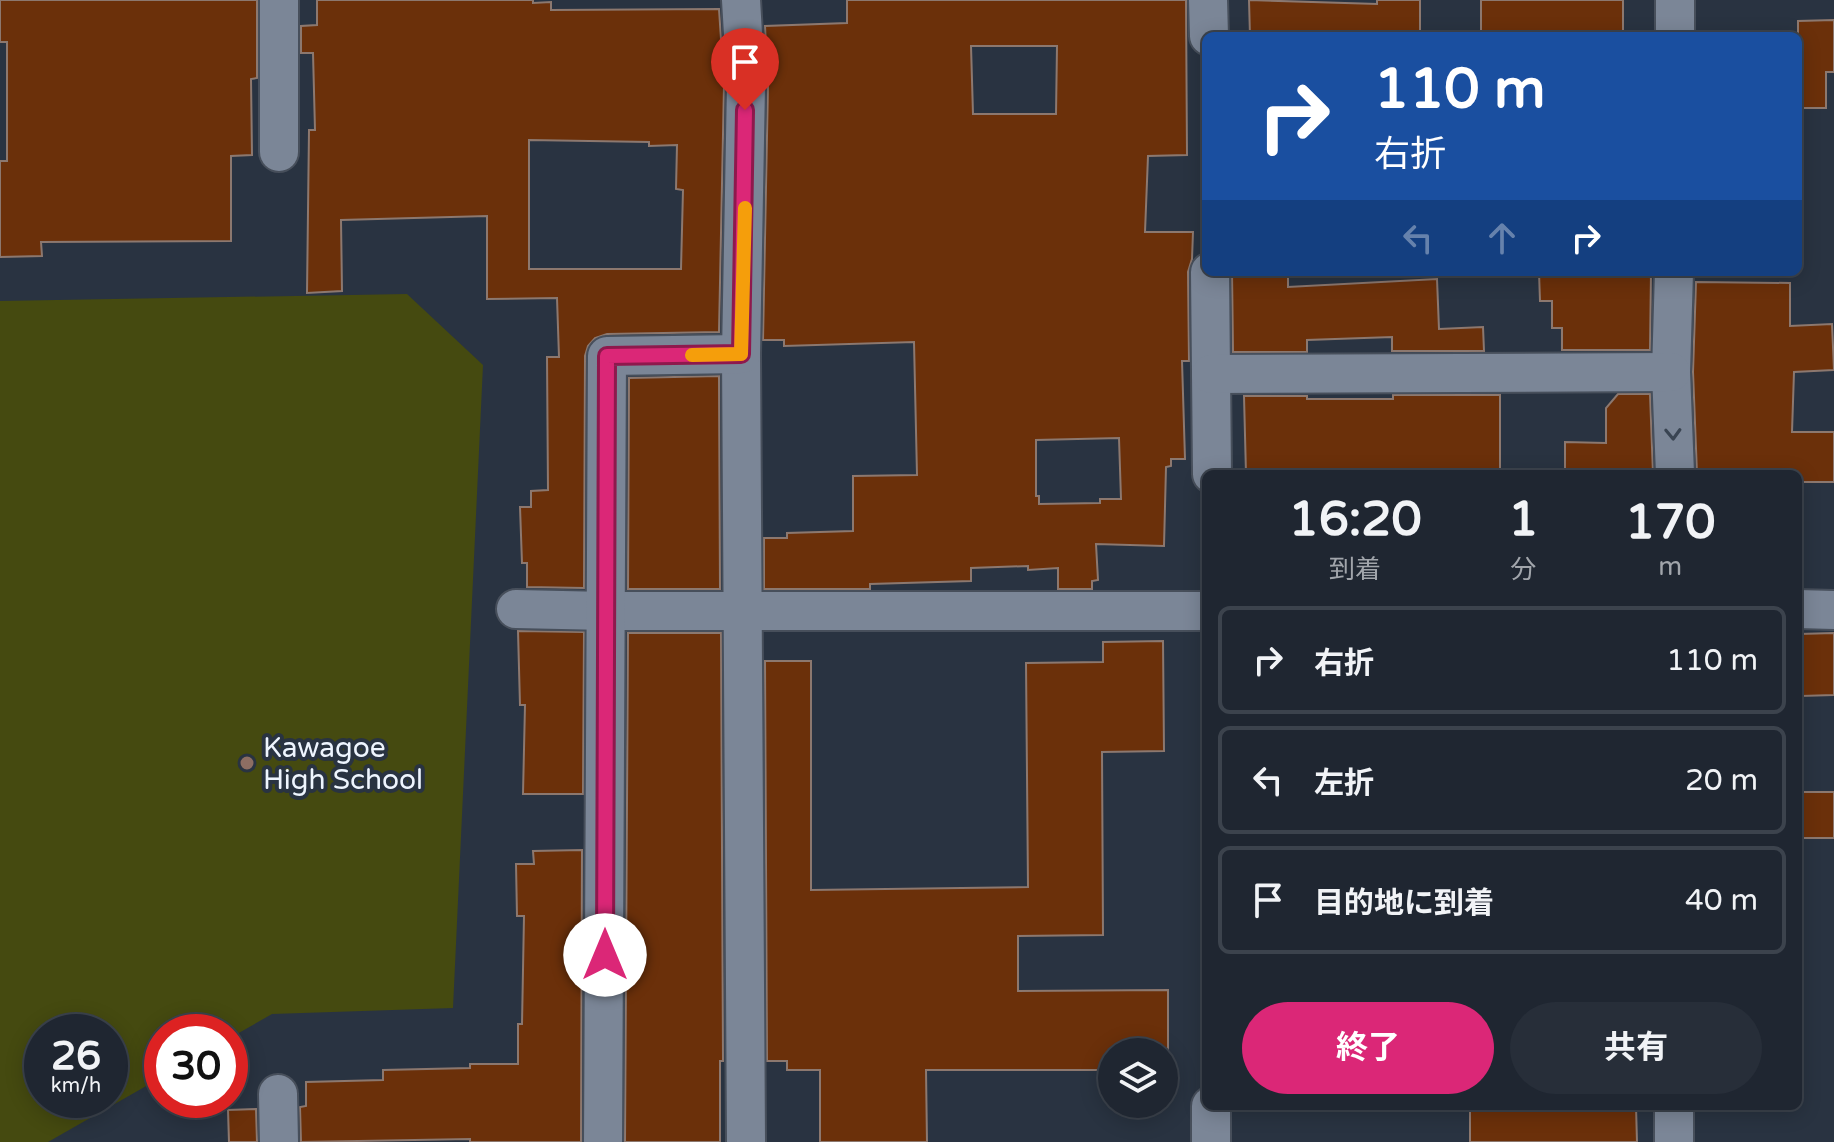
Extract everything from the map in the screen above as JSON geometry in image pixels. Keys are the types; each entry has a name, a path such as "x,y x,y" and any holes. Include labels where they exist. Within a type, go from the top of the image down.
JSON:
{"street":[{"path":"279,0 279,152"},
{"path":"741,0 746,85 741,354 746,1142"},
{"path":"1208,0 1209,32"},
{"path":"1675,0 1675,32"},
{"path":"1210,276 1212,470"},
{"path":"1674,276 1671,372 1675,470"},
{"path":"603,1142 607,356 741,354"},
{"path":"1211,374 1671,372"},
{"path":"516,609 1202,611"},
{"path":"1802,609 1834,610"},
{"path":"278,1094 279,1142"},
{"path":"1211,1110 1211,1142"},
{"path":"1674,1110 1674,1142"}],"green space":[{"name":"Kawagoe High School","path":"407,294 483,365 453,1008 272,1014 248,1028 248,1014 144,1014 144,1087 128,1096 128,1014 24,1014 24,1118 90,1118 48,1142 0,1142 0,301"}],"building":[{"path":"0,0 257,0 257,78 251,79 252,155 231,156 231,241 41,242 42,256 0,257 0,161 7,161 7,42 0,42"},
{"path":"317,0 533,0 533,3 551,2 551,10 719,9 724,85 719,332 607,334 595,338 588,346 585,356 584,588 527,587 527,563 522,563 520,507 531,507 531,491 548,490 547,357 559,357 557,298 487,299 487,216 341,220 342,291 307,293 309,130 315,130 313,53 301,53 301,26 317,25","holes":["529,140 649,142 649,146 677,145 676,189 683,190 681,269 529,269"]},
{"path":"847,0 1186,0 1187,155 1148,156 1145,232 1193,232 1188,272 1189,361 1182,361 1185,459 1171,459 1171,466 1166,467 1164,546 1096,544 1098,580 1092,581 1092,589 1058,589 1058,568 1028,570 1028,566 971,568 971,581 870,584 870,589 764,589 764,538 787,538 787,533 853,531 853,476 917,475 914,342 784,346 784,340 763,340 768,85 765,26 847,23","holes":["971,46 1057,46 1056,114 973,114","1119,438 1121,499 1100,499 1100,503 1039,504 1039,496 1036,496 1036,440"]},
{"path":"1249,0 1377,4 1377,0 1420,0 1420,32 1250,32"},
{"path":"1481,0 1623,0 1623,32 1481,32"},
{"path":"1834,20 1834,72 1826,72 1826,108 1802,108 1802,32 1798,32 1798,21"},
{"path":"1232,276 1288,276 1288,287 1437,279 1439,329 1483,327 1484,351 1392,351 1392,337 1307,340 1307,352 1233,352"},
{"path":"1539,276 1651,276 1650,350 1562,350 1562,328 1552,328 1552,301 1540,301"},
{"path":"1696,282 1790,283 1790,326 1832,324 1834,370 1794,372 1792,432 1834,432 1834,482 1802,482 1802,470 1697,470 1693,372"},
{"path":"719,376 720,589 628,589 629,378"},
{"path":"1618,394 1650,394 1653,470 1565,470 1565,442 1606,443 1606,408"},
{"path":"1393,395 1500,395 1500,470 1246,470 1244,396 1393,399"},
{"path":"518,631 584,632 583,794 523,794 525,705 520,705"},
{"path":"628,633 721,633 723,1061 720,1061 720,1142 625,1142"},
{"path":"1834,633 1834,695 1802,696 1802,634"},
{"path":"1163,641 1164,751 1102,752 1103,935 1018,936 1018,991 1168,990 1168,1038 1098,1038 1098,1070 926,1070 927,1142 820,1142 820,1070 787,1070 787,1061 767,1061 765,661 811,661 811,890 1028,887 1026,663 1103,662 1103,642"},
{"path":"1802,792 1834,792 1834,838 1802,838"},
{"path":"582,850 581,1142 470,1142 470,1139 301,1142 300,1107 306,1106 306,1082 383,1080 383,1070 518,1064 524,916 517,916 516,864 534,864 533,851"},
{"path":"248,1109 256,1109 257,1142 229,1142 228,1118 248,1118"},
{"path":"1470,1110 1636,1110 1637,1142 1470,1142"}],"slow traffic":[{"path":"692,355 741,354 745,208"}],"place":[{"name":"Kawagoe High School","path":"247,763"}],"route":[{"path":"605,955 607,356 741,354 745,110"}]}
